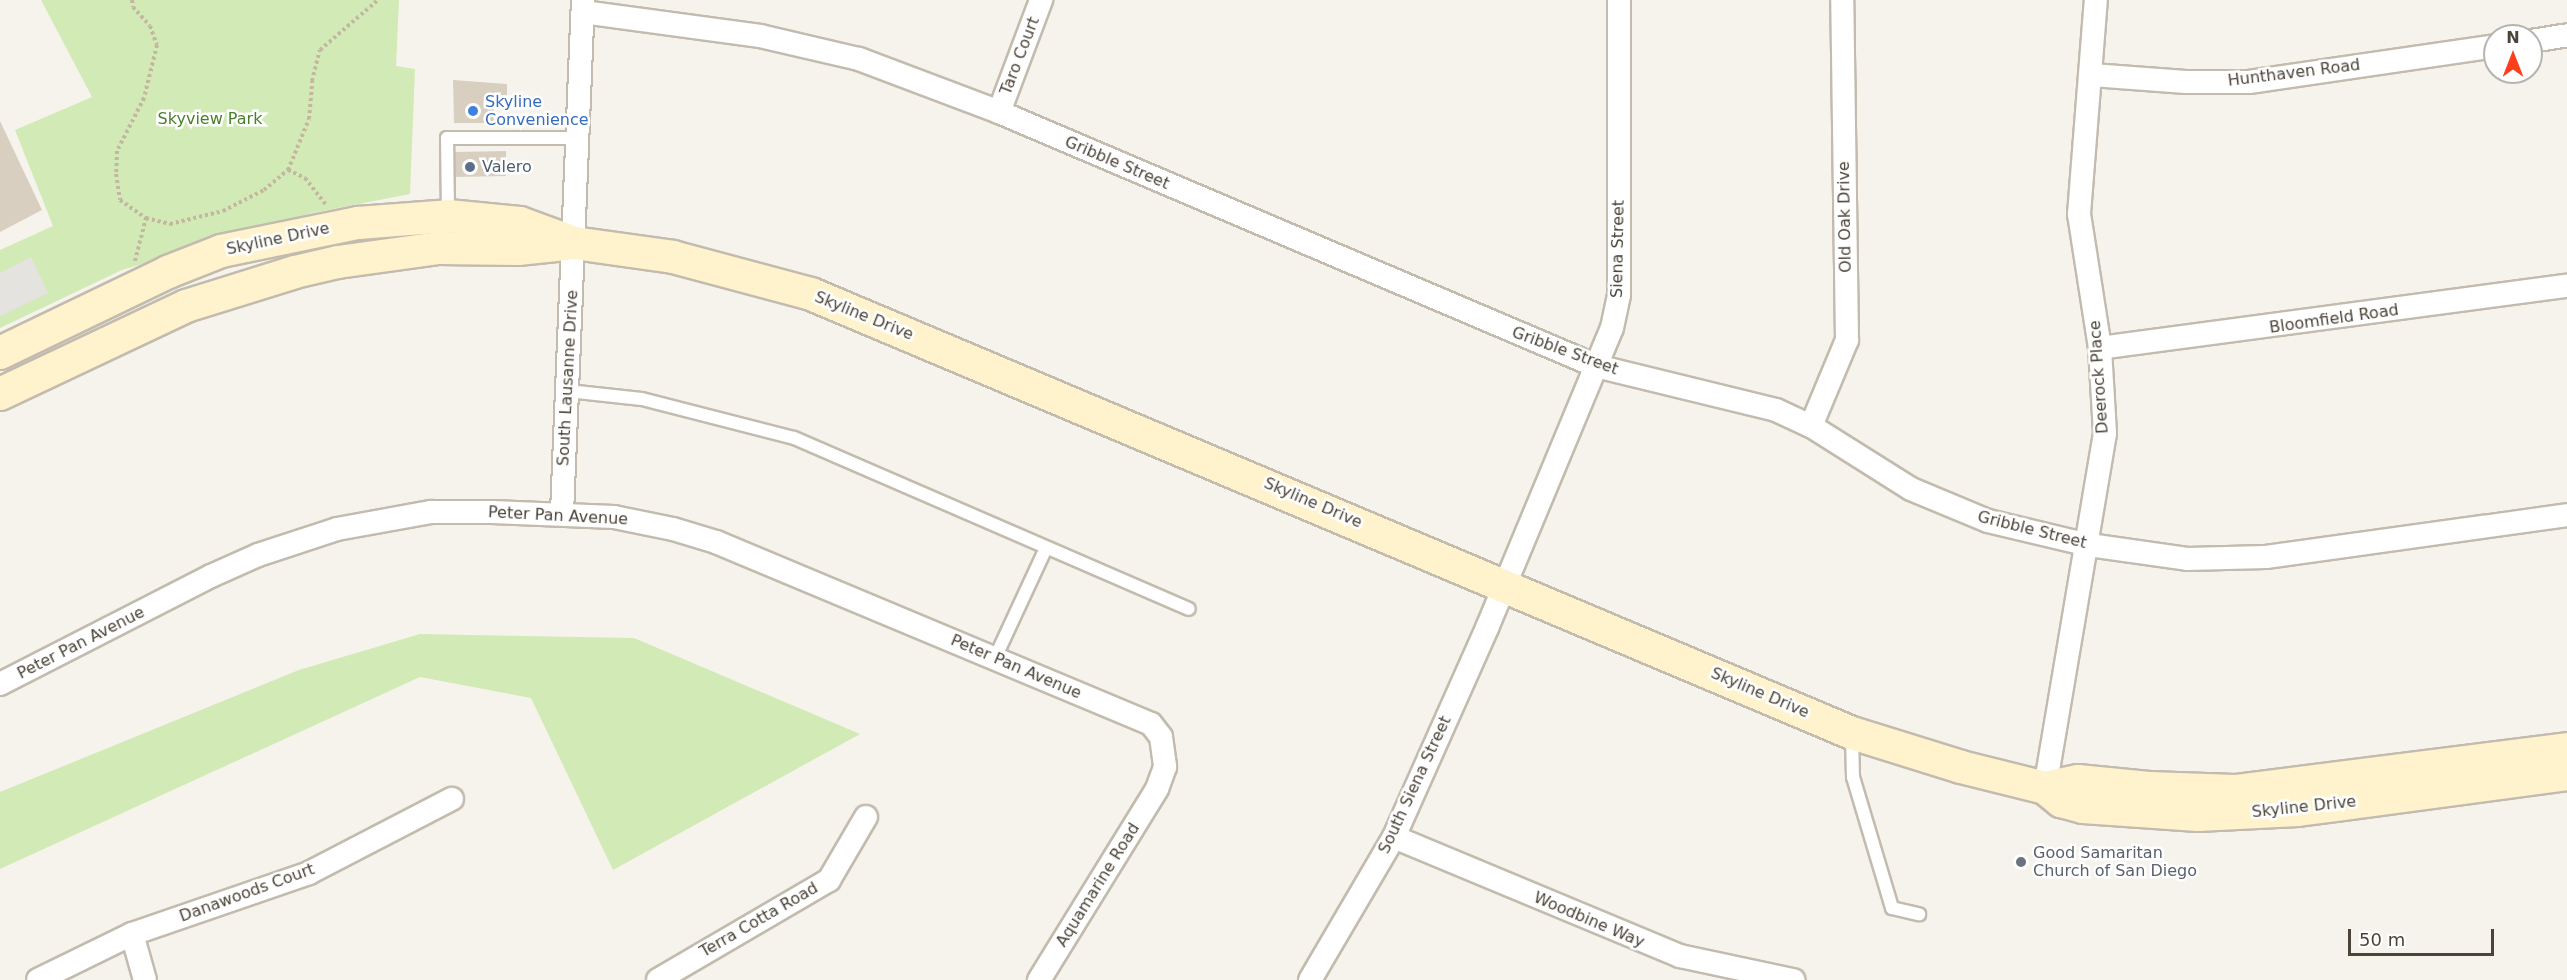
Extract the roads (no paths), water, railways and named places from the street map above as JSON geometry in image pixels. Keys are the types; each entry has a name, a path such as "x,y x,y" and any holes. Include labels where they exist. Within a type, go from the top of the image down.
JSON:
{"main road":[{"name":"Skyline Drive","path":"0,353 168,272 221,251 358,223 448,216 520,223 574,243 673,257 811,294 1505,583 1852,733 1961,767 2045,788 2061,801 2083,807 2198,815 2298,810 2567,774"},
{"name":"Skyline Drive","path":"0,394 186,306 295,272 338,261 439,248 518,249 574,243"},
{"name":"Skyline Drive","path":"2045,788 2078,781 2235,791 2567,749"}],"street":[{"name":"Taro Court","path":"999,112 1041,0"},
{"name":"Siena Street","path":"1505,583 1612,328 1618,295 1619,0"},
{"name":"Old Oak Drive","path":"1811,426 1847,340 1842,0"},
{"name":"Deerock Place","path":"2045,788 2089,545 2105,433 2100,348 2079,214 2092,75 2096,0"},
{"name":"Gribble Street","path":"583,6 796,44 859,60 999,112 1596,366 1776,410 1811,426 1911,489 1988,521 2089,545 2187,559 2266,557 2567,515"},
{"name":"South Lausanne Drive","path":"562,513 580,138 583,6"},
{"path":"2543,39 2567,35"},
{"name":"Hunthaven Road","path":"2092,75 2186,82 2249,82 2483,48"},
{"name":"Bloomfield Road","path":"2100,348 2159,344 2567,286"},
{"name":"Peter Pan Avenue","path":"0,684 211,576 320,534 431,512 562,513 638,520 694,535 1151,724 1161,737 1165,767 1157,789"},
{"name":"South Siena Street","path":"1310,980 1394,837 1505,583"},
{"name":"Aquamarine Road","path":"1040,980 1157,789"},
{"name":"Danawoods Court","path":"38,980 132,934 309,873 452,799"},
{"name":"Terra Cotta Road","path":"658,980 829,880 866,817"},
{"name":"Woodbine Way","path":"1394,837 1671,953 1793,980"},
{"path":"132,934 145,980"}],"lane":[{"path":"448,216 447,138 580,138"},
{"path":"568,391 642,399 794,438 1189,609"},
{"path":"995,658 1046,548"},
{"path":"1852,733 1853,777 1892,908 1919,914"}],"place":[{"name":"Skyline Convenience","path":"473,111"},
{"name":"Valero","path":"470,167"},
{"name":"Good Samaritan Church of San Diego","path":"2021,862"}],"park label":[{"name":"Skyview Park","path":"210,119"}]}
